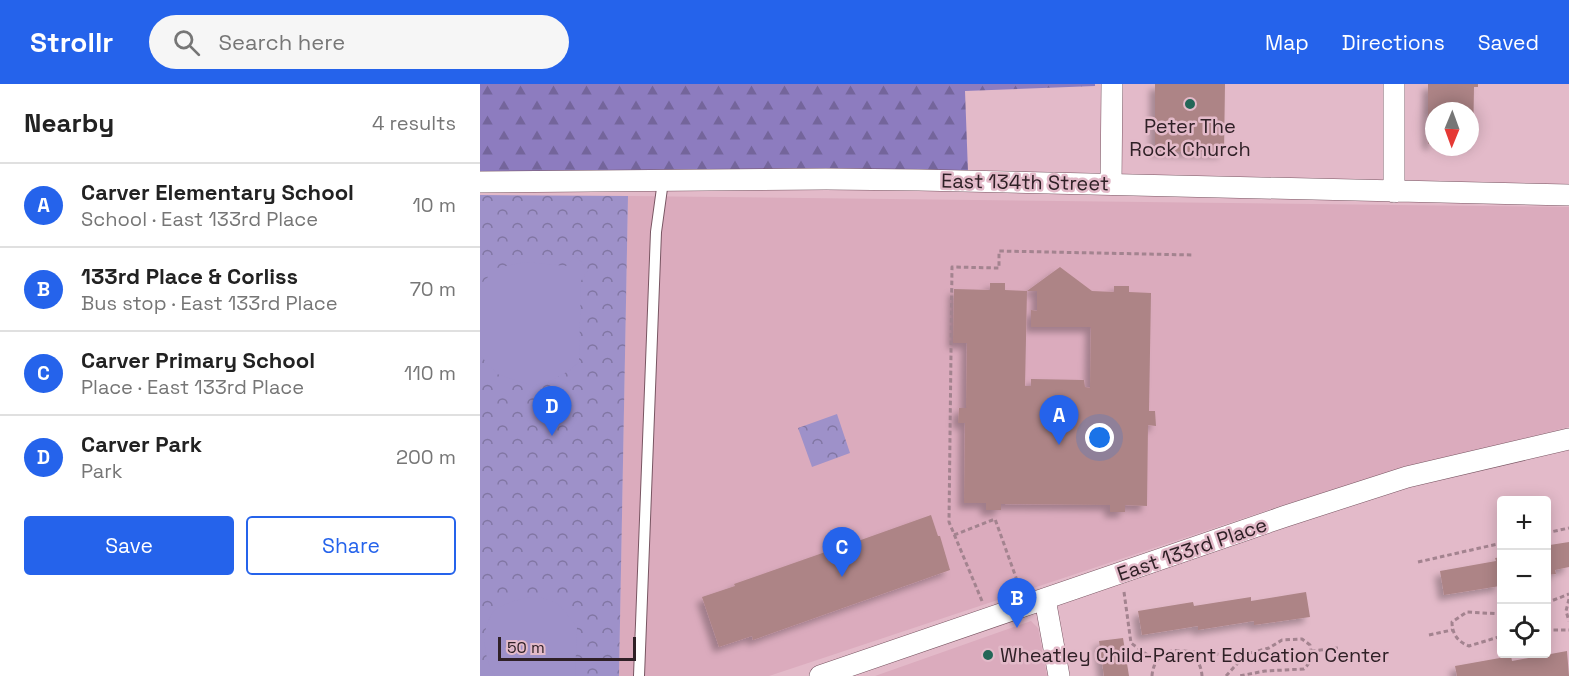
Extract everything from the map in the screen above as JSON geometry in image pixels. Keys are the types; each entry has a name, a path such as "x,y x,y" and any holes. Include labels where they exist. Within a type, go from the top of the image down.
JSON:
{"street":[{"path":"1111,184 1112,84"},
{"path":"1394,84 1394,192"},
{"name":"East 134th Street","path":"480,182 826,178 1569,195"},
{"name":"East 133rd Place","path":"820,676 842,673 1045,599 1407,477 1569,439"},
{"path":"1045,599 1059,676"}],"lane":[{"path":"639,676 656,232 663,181"}],"path":[{"path":"982,603 949,522 952,267 999,268 999,251 1194,255"},
{"path":"954,535 995,519 1021,590"},
{"path":"1551,532 1569,528"},
{"path":"1418,562 1497,544"},
{"path":"1124,592 1131,643 1156,661"},
{"path":"1551,601 1569,594"},
{"path":"1569,599 1566,611 1569,621"},
{"path":"1497,614 1467,612 1452,622 1452,630 1461,643 1469,646 1497,638"},
{"path":"1429,635 1452,630"},
{"path":"1551,630 1569,630"},
{"path":"1152,676 1156,661 1171,651 1245,655 1269,648 1282,640 1295,639 1307,642 1311,651 1310,663 1304,669 1265,670 1239,676"},
{"path":"1311,651 1338,648"},
{"path":"1184,651 1196,659 1202,676"},
{"path":"1226,676 1245,655"}],"shaded area":[{"path":"628,196 1569,207 1569,427 1437,460 1283,505 769,676 619,676"},
{"name":"Wheatley Child-Parent Education Center","path":"1031,621 1038,628 1047,676 875,676"}],"green space":[{"path":"480,84 1095,84 1095,86 965,91 968,172 480,173"},
{"path":"480,195 628,196 619,676 480,676"},
{"path":"576,256 588,270 581,281 579,361 572,369 547,383 530,385 497,374 480,355 480,285 497,268 525,262 566,266"},
{"path":"837,414 850,453 812,467 798,428"},
{"path":"529,597 555,602 565,611 577,628 575,676 495,676 488,661 485,644 490,618 494,611 502,606"}],"building":[{"name":"Peter The Rock Church","path":"1155,84 1225,84 1224,153 1155,151"},
{"path":"1428,84 1478,84 1478,87 1474,87 1474,102 1428,102"},
{"path":"1060,267 1092,291 1114,292 1114,286 1129,286 1129,292 1151,293 1149,411 1155,411 1156,426 1148,425 1147,506 1125,505 1125,512 1110,512 1110,505 1001,504 1001,510 986,510 986,503 964,503 965,423 958,423 959,408 966,408 967,343 953,343 954,289 990,290 990,283 1005,283 1005,290 1027,291","holes":["1027,291 1037,291 1037,311 1031,310 1031,327 1091,327 1090,388 1085,387 1084,380 1031,379 1031,386 1025,386"]},
{"path":"931,515 950,570 753,640 752,636 719,647 702,597 831,550 830,548 843,544 844,546"},
{"path":"1569,542 1569,567 1555,570 1556,574 1551,574 1551,549 1551,545"},
{"path":"1495,558 1497,558 1497,586 1444,595 1440,571 1496,561"},
{"path":"1306,592 1310,617 1254,625 1254,621 1198,630 1198,626 1142,635 1138,611 1193,602 1194,606 1251,597 1251,601"},
{"path":"1123,638 1129,676 1104,676 1099,641"},
{"path":"1567,651 1569,676 1457,676 1455,666 1500,658 1511,658 1512,661 1551,658 1551,654"}],"place":[{"name":"Peter The Rock Church","path":"1190,104"},
{"name":"Carver Park","path":"552,436"},
{"name":"Carver Elementary School","path":"1059,445"},
{"name":"Carver Primary School","path":"842,577"},
{"name":"133rd Place & Corliss","path":"1017,628"},
{"name":"Wheatley Child-Parent Education Center","path":"988,655"}]}
